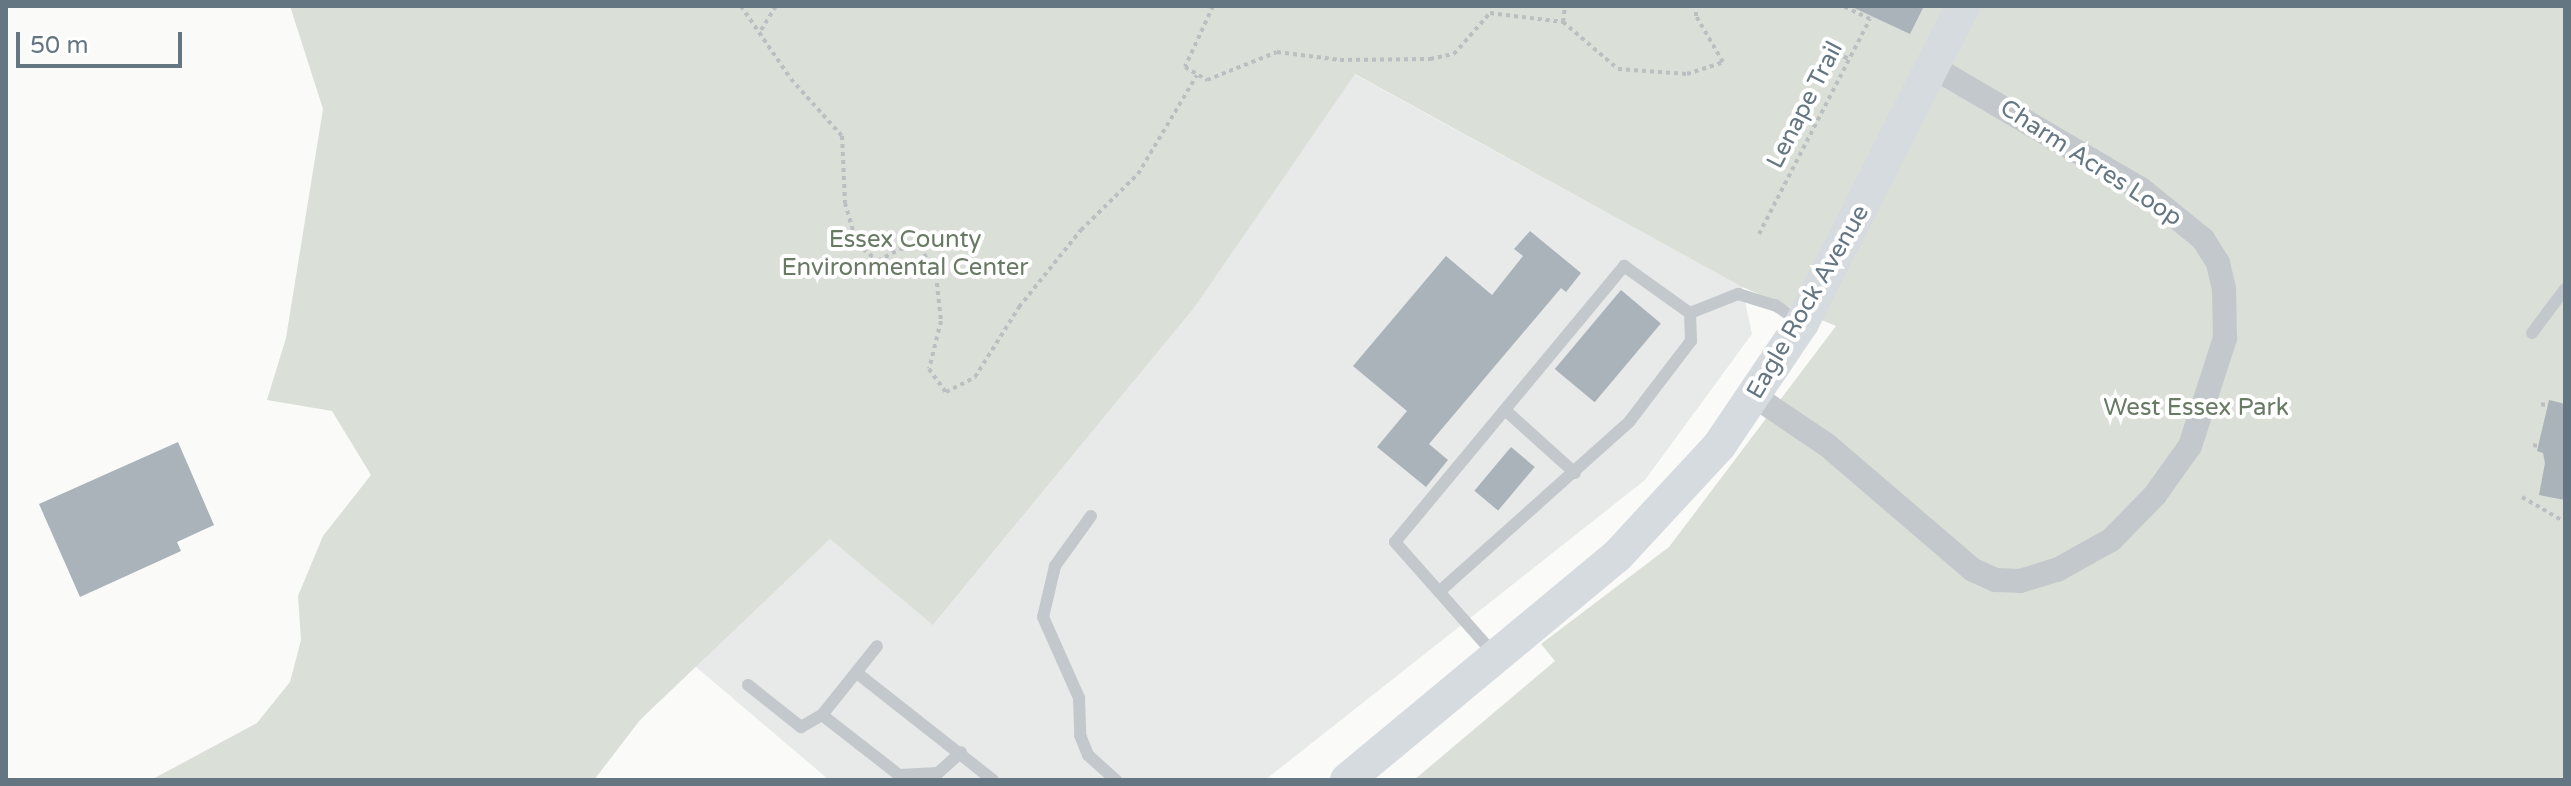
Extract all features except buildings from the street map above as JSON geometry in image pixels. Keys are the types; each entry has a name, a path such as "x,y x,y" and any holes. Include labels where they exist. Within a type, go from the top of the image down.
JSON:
{"main road":[{"name":"Eagle Rock Avenue","path":"1347,780 1651,523 1756,397 1802,323 1963,6"}],"street":[{"name":"Charm Acres Loop","path":"1756,397 1827,445 1973,570 1995,580 2020,581 2057,570 2111,540 2155,495 2190,446 2225,338 2224,289 2218,263 2203,239 2141,189 1933,67"}],"lane":[{"path":"1496,656 1395,542 1624,266 1690,313"},
{"path":"2532,333 2565,289"},
{"path":"1690,313 1738,294 1775,305 1802,323"},
{"path":"1440,591 1629,422 1691,341 1690,313"},
{"path":"1505,410 1575,473"},
{"path":"1091,516 1055,566 1043,617 1079,698 1080,735 1088,755 1116,780"},
{"path":"748,685 801,727 822,715 877,646"},
{"path":"857,673 993,780"},
{"path":"822,715 899,775 927,777 961,752"}],"path":[{"path":"741,6 761,30 791,79 842,136 845,203 857,244 878,261 900,249 920,247 936,275 941,321 929,369 946,392 975,377 1037,285 1081,230 1138,174 1197,75"},
{"path":"761,30 776,6"},
{"path":"1213,6 1185,67 1207,80 1277,52 1340,60 1430,59 1454,54 1490,13 1563,22 1618,69 1687,74 1723,62 1696,16 1696,6"},
{"path":"1563,22 1565,6"},
{"name":"Lenape Trail","path":"1759,234 1870,19 1843,6"},
{"path":"1822,46 1849,59"},
{"path":"2522,497 2565,522"}],"shaded area":[{"path":"1354,74 1742,287 1752,334 1645,480 1265,780 829,780 695,666 830,539 934,624 1194,308"}],"green space":[{"name":"West Essex Park","path":"290,6 2565,6 2565,780 1414,780 1555,661 1541,644 1669,547 1836,326 1742,287 1355,74 1194,308 933,625 830,539 640,720 594,780 151,780 257,723 290,682 301,640 298,596 323,536 371,475 332,411 267,400 286,338 323,109"}],"park label":[{"name":"Essex County Environmental Center","path":"905,254"}]}
